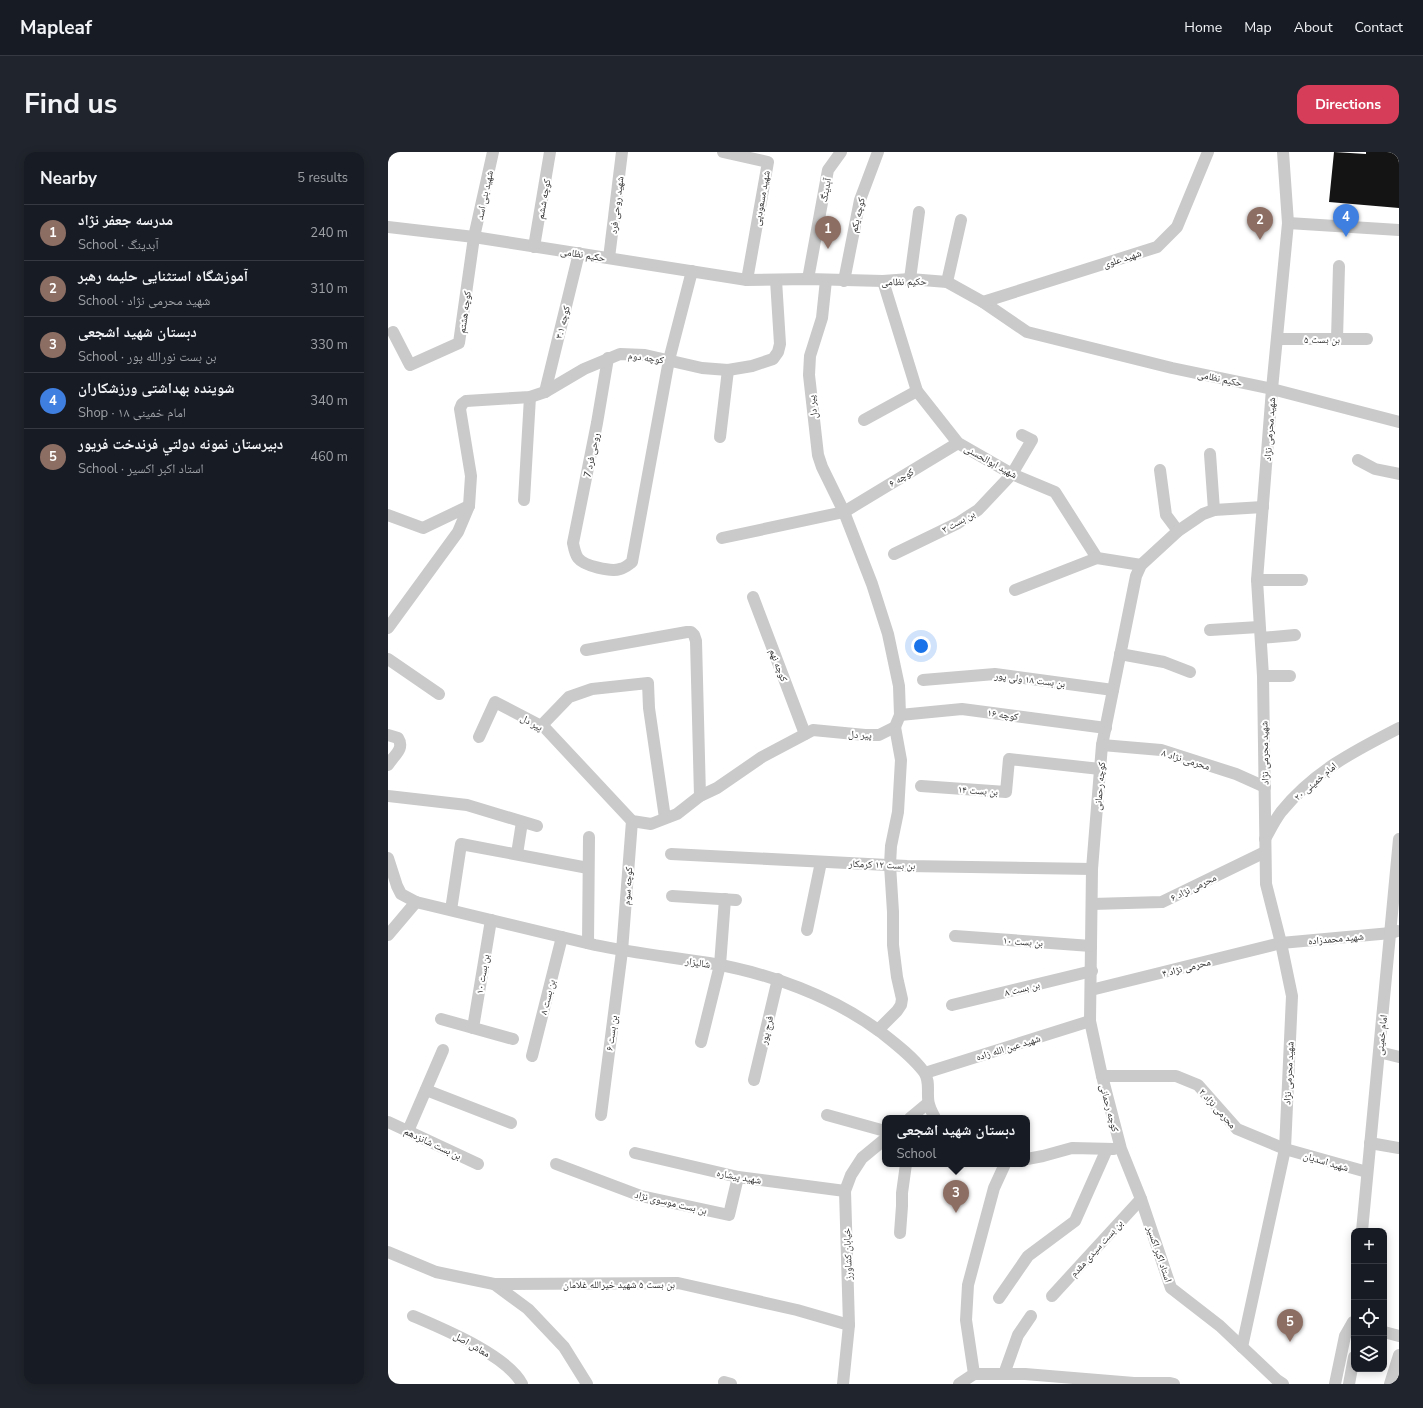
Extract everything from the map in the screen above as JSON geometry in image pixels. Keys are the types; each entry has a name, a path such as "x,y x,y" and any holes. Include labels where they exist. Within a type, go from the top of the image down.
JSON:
{"street":[{"name":"شهید بنی اسد","path":"474,237 493,152"},
{"name":"کوچه ششم","path":"534,247 550,152"},
{"name":"شهید روحی فرد","path":"609,258 622,152"},
{"name":"شهید مسعودپی","path":"723,152 768,162 747,280"},
{"name":"آبدینگ","path":"808,279 828,170 841,152"},
{"name":"کوچه یکم","path":"844,281 860,200 878,152"},
{"name":"شهید علوی","path":"983,302 1157,247 1177,227 1208,152"},
{"name":"شهید محرمی نژاد","path":"1242,1347 1285,1149 1292,996 1281,943 1266,884 1263,676 1257,580 1272,389 1288,223 1283,152"},
{"path":"910,279 919,212"},
{"path":"947,282 961,220"},
{"path":"1288,223 1399,230"},
{"name":"حکیم نظامی","path":"388,227 474,237 747,280 808,279 883,281 910,279 947,282 983,302 1027,332 1172,368 1272,389 1399,422"},
{"name":"کوچه هشتم","path":"393,332 410,365 459,343 474,237"},
{"name":"کوچه ۳.۱","path":"545,392 579,254"},
{"path":"1337,339 1339,266"},
{"path":"669,360 692,271"},
{"name":"کوچه دوم","path":"469,506 471,476 463,419 460,409 462,404 466,401 530,397 545,392 584,369 620,354 645,355 702,368 728,370 752,366 773,359 778,352 780,344 776,280"},
{"name":"پیر دل","path":"479,738 495,702 545,728 632,821 651,824 677,814 700,796 717,788 762,757 813,730 879,735 895,727 900,715 899,686 888,634 872,584 844,512 822,467 818,455 809,375 810,356 822,318 826,280"},
{"name":"شهید ابوالحسنی","path":"883,281 917,391 958,443 1012,474 1055,492 1097,558"},
{"name":"بن بست ۵","path":"1277,339 1368,339"},
{"name":"روحی فرد 7","path":"608,358 597,423 573,543 578,559 586,564 611,570 619,570 632,562 669,360"},
{"path":"720,437 728,370"},
{"path":"864,420 917,391"},
{"path":"524,500 530,397"},
{"name":"بن بست ۳","path":"894,554 958,522 978,510 1012,474 1032,440 1022,435"},
{"name":"کوچه ۶","path":"722,538 844,512 958,443"},
{"path":"1210,454 1214,510"},
{"path":"1358,460 1376,469 1399,474"},
{"path":"1160,470 1166,515 1178,531"},
{"path":"388,515 423,528 469,506"},
{"path":"388,628 458,532 469,506"},
{"name":"کوچه رحمانی","path":"1121,1149 1102,1076 1090,1021 1092,971 1092,869 1102,744 1136,576 1141,565 1178,531 1203,514 1214,510 1263,507"},
{"path":"1015,590 1097,558 1141,565"},
{"path":"1257,580 1302,580"},
{"name":"کوچه نهم","path":"753,596 805,734"},
{"path":"1210,630 1295,635"},
{"path":"586,650 687,632 691,632 694,635 696,641 700,796"},
{"path":"1120,654 1164,662 1190,672"},
{"path":"388,658 439,694"},
{"name":"بن بست ۱۸ ولی پور","path":"923,680 995,674 1113,690"},
{"path":"1263,676 1290,676"},
{"path":"540,726 569,697 592,689 648,683 649,708 666,818"},
{"name":"کوچه ۱۶","path":"900,715 962,709 1106,728"},
{"path":"878,1030 897,1011 901,1005 902,999 897,978 893,945 893,912 890,865 891,846 898,812 901,760 895,727"},
{"name":"امام خمینی ۲۰","path":"1265,839 1282,812 1306,786 1331,765 1361,747 1399,728"},
{"path":"388,735 398,738 401,743 398,751 388,765"},
{"name":"محرمی نژاد ۸","path":"1102,744 1161,750 1236,774 1265,787"},
{"name":"بن بست ۱۴","path":"921,786 1006,792 1009,759 1100,769"},
{"path":"388,796 467,805 537,826"},
{"name":"کوچه سوم","path":"622,951 632,821"},
{"path":"517,854 522,822"},
{"path":"588,943 589,837"},
{"name":"امام خمینی","path":"1362,1228 1379,1052 1395,932 1399,839"},
{"path":"451,910 461,844 588,868"},
{"name":"محرمی نژاد ۶","path":"1092,904 1162,902 1265,852"},
{"name":"بن بست ۱۲ کرمکار","path":"671,854 890,865 1092,869"},
{"path":"388,858 401,894 416,902 388,935"},
{"path":"807,930 821,862"},
{"path":"672,896 731,900 720,965 700,1042"},
{"name":"شالیزار","path":"416,902 622,951 720,965 778,979 825,1000 864,1020 899,1046 925,1073"},
{"name":"بن بست ۱۰","path":"473,1028 491,920"},
{"name":"شهید محمدزاده","path":"1281,943 1395,932"},
{"name":"بن بست ۱۰","path":"955,936 1091,946"},
{"name":"بن بست ۸","path":"532,1056 562,937"},
{"name":"محرمی نژاد ۴","path":"1091,990 1281,943"},
{"name":"بن بست ۶","path":"600,1115 622,951"},
{"name":"بن بست ۸","path":"952,1005 1092,971"},
{"name":"فرج پور","path":"754,1080 778,979"},
{"path":"441,1019 513,1039"},
{"name":"شهید عین الله زاده","path":"925,1073 1090,1021"},
{"path":"408,1131 443,1050"},
{"path":"1379,1052 1399,1057"},
{"path":"925,1073 929,1086 928,1103 934,1115"},
{"name":"محرمی نژاد ۲","path":"1102,1076 1176,1076 1198,1085 1237,1129 1285,1149"},
{"path":"426,1090 512,1123"},
{"path":"914,1115 928,1103"},
{"path":"827,1115 882,1129"},
{"name":"بن بست شانزدهم","path":"388,1122 478,1164"},
{"name":"خیابان کشاورز","path":"843,1384 850,1325 845,1191 851,1175 862,1158 882,1141"},
{"path":"1370,1143 1399,1148"},
{"path":"1030,1158 1072,1148 1121,1149"},
{"path":"999,1298 1028,1256 1075,1221 1107,1149"},
{"name":"استاد اکبر اکسیر","path":"1121,1149 1171,1288 1220,1326 1283,1384"},
{"name":"شهید اسدیان","path":"1285,1149 1367,1172"},
{"name":"شهید پیشاره","path":"635,1153 738,1177 845,1191"},
{"name":"بن بست موسوی نژاد","path":"556,1164 640,1196 729,1215 738,1177"},
{"path":"900,1233 902,1193 906,1167"},
{"path":"974,1374 966,1320 968,1285 994,1188 1004,1167"},
{"name":"بن بست سیدی مقدم","path":"1052,1296 1140,1200"},
{"name":"بن بست ۵ شهید خیرالله غلامان","path":"388,1252 436,1272 494,1284 678,1283 797,1310 850,1325"},
{"path":"494,1284 528,1309 564,1347 587,1384"},
{"name":"معاش اصل","path":"413,1316 458,1335 503,1362 519,1378 522,1384"},
{"path":"1004,1374 1018,1335 1031,1316"},
{"path":"1335,1384 1345,1336 1351,1326"},
{"path":"1387,1333 1399,1336"},
{"path":"1390,1384 1399,1355"},
{"path":"1349,1384 1351,1372"},
{"path":"959,1384 974,1374 1025,1374 1134,1383 1174,1384"}],"building":[{"path":"1334,152 1366,154 1366,152 1399,152 1399,208 1329,202"}],"place":[{"name":"شوینده بهداشتی ورزشکاران","path":"1346,237"},
{"name":"آموزشگاه استثنایی حلیمه رهبر","path":"1260,240"},
{"name":"مدرسه جعفر نژاد","path":"828,249"},
{"name":"دبستان شهید اشجعی","path":"956,1213"},
{"name":"دبیرستان نمونه دولتي فرندخت فريور","path":"1290,1342"}]}
